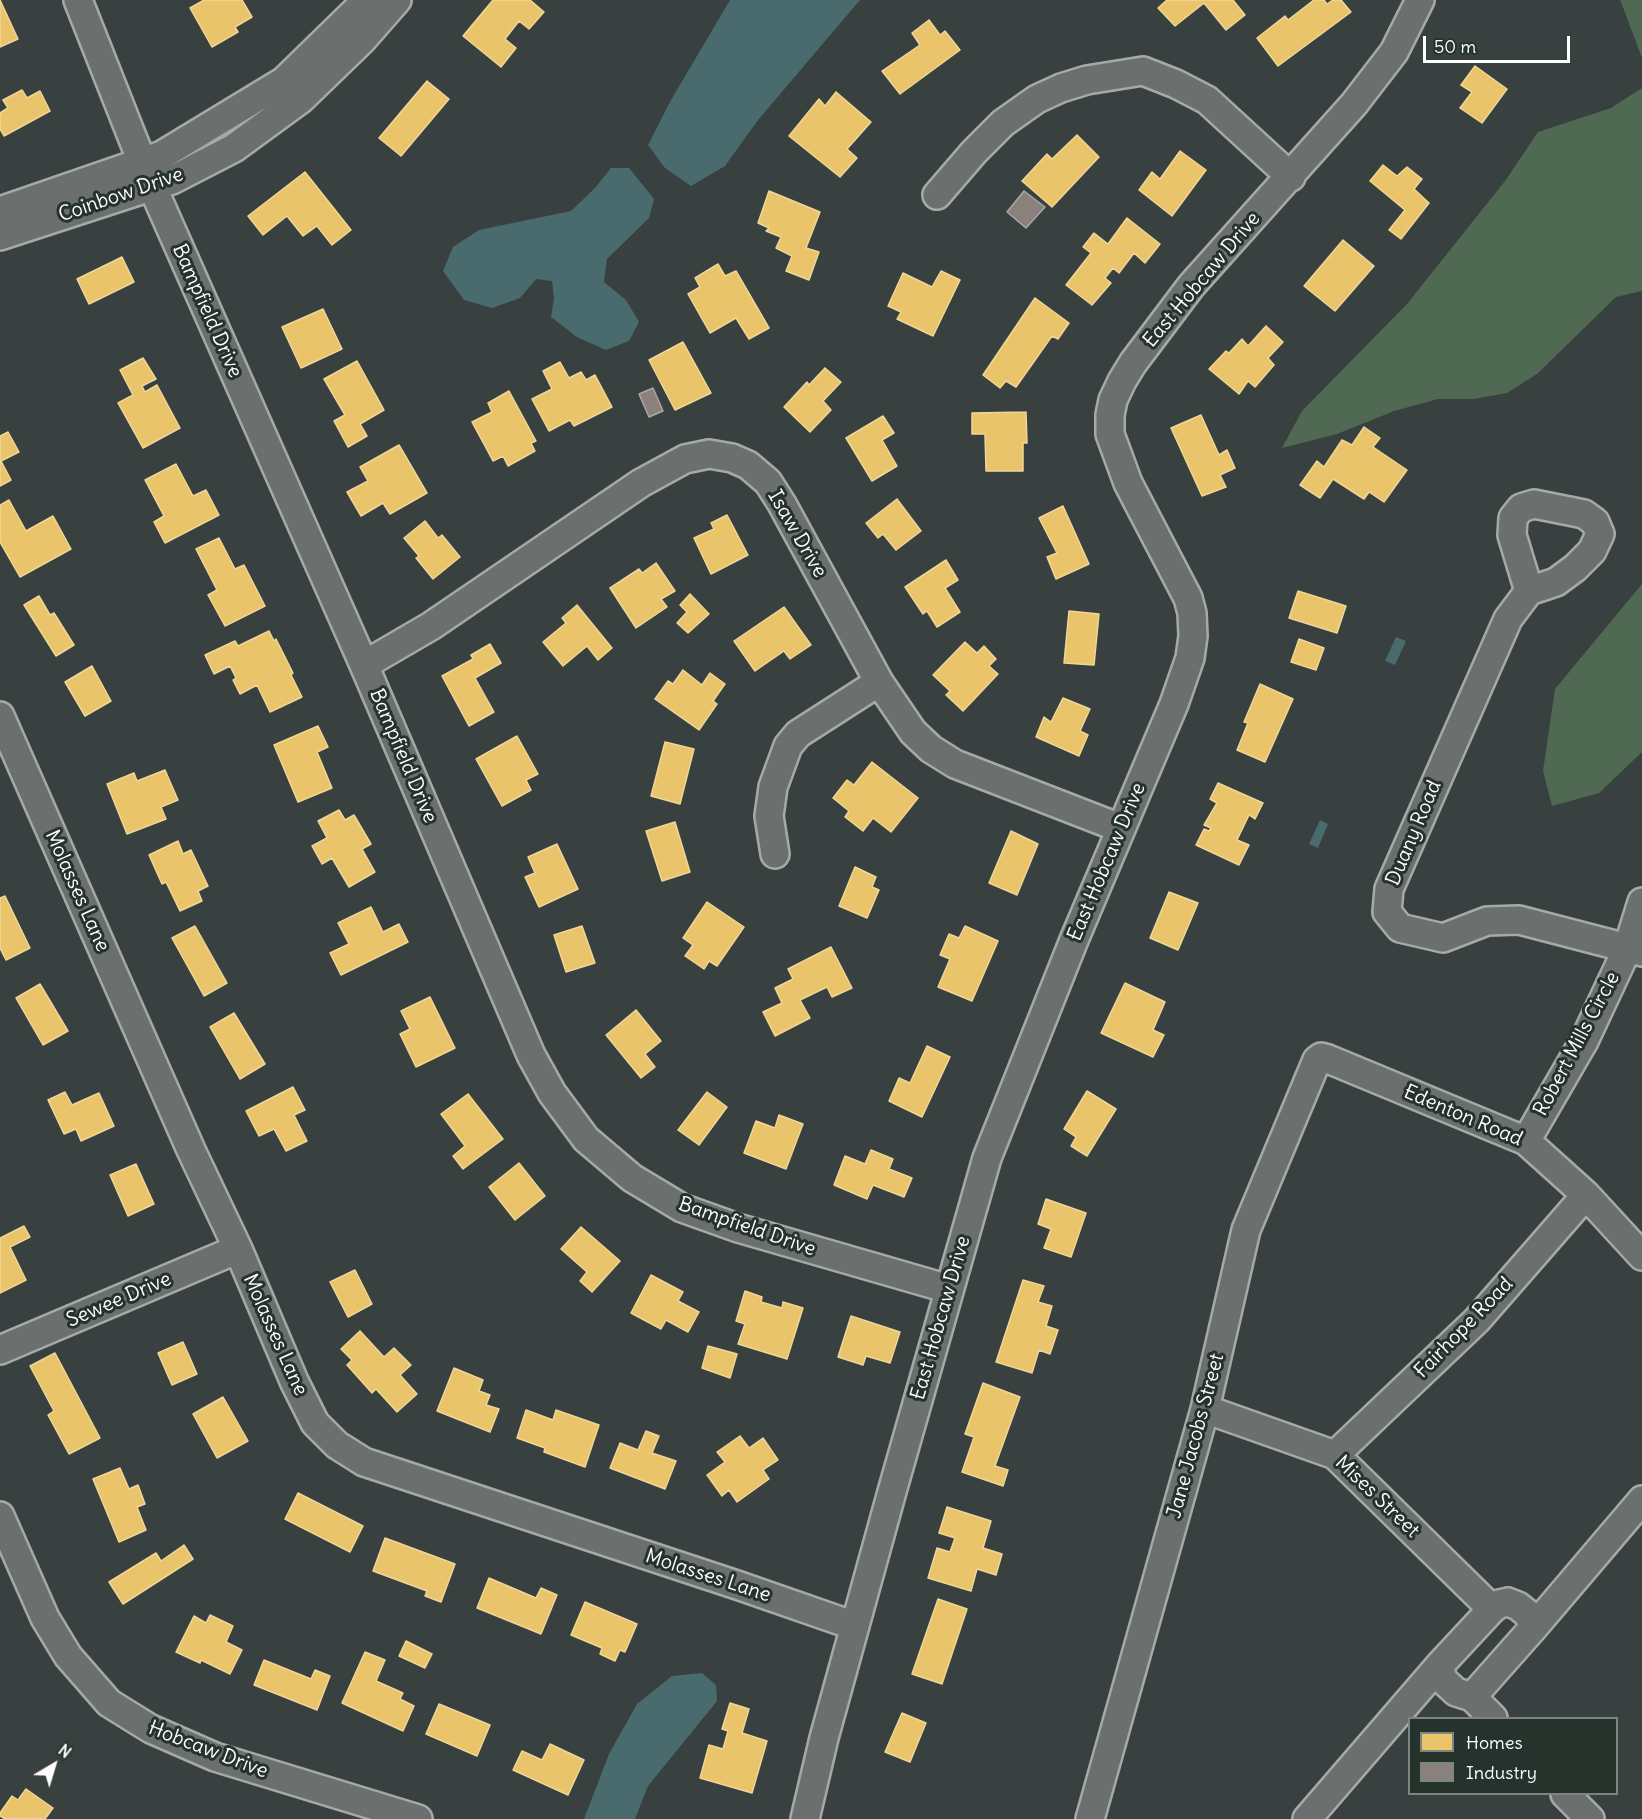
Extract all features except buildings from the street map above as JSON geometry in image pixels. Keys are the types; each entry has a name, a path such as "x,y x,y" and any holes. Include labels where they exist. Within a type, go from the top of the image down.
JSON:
{"street":[{"name":"Bampfield Drive","path":"78,0 142,162 364,665 531,1055 552,1093 586,1139 632,1178 682,1208 738,1228 949,1289"},
{"name":"Coinbow Drive","path":"0,211 162,154 284,81 367,0"},
{"name":"Coinbow Drive","path":"0,236 172,180 234,148 301,99 362,40 397,0"},
{"name":"East Hobcaw Drive","path":"806,1819 824,1738 987,1158 1120,828 1174,704 1190,658 1193,636 1192,613 1188,598 1128,483 1110,434 1113,400 1133,363 1191,286 1354,105 1394,52 1420,0"},
{"path":"937,195 1003,123 1037,99 1087,80 1143,70 1207,100 1291,177"},
{"name":"Isaw Drive","path":"364,665 430,626 641,483 685,459 709,454 732,458 748,465 768,482 879,682 913,732 931,749 955,764 1120,828"},
{"name":"Duany Road","path":"1529,591 1508,619 1389,889 1387,912 1400,928 1443,938 1487,921 1519,920 1635,950"},
{"path":"775,854 769,816 770,807 773,787 788,746 798,734 879,682"},
{"name":"Molasses Lane","path":"0,716 191,1150 238,1249 294,1382 315,1422 337,1445 364,1462 855,1626"},
{"name":"Robert Mills Circle","path":"1526,1141 1635,950 1642,902"},
{"name":"Edenton Road","path":"1317,1060 1328,1059 1526,1141 1586,1195 1642,1256"},
{"name":"Jane Jacobs Street","path":"1090,1819 1205,1409 1246,1230 1317,1060"},
{"name":"Fairhope Road","path":"1335,1455 1477,1320 1586,1195"},
{"name":"Sewee Drive","path":"0,1350 238,1249"},
{"name":"Mises Street","path":"1205,1409 1335,1455 1492,1609"},
{"path":"1472,1697 1641,1503"},
{"name":"Hobcaw Drive","path":"0,1516 45,1618 56,1637 68,1656 109,1703 151,1729 215,1757 418,1819"},
{"path":"1307,1819 1439,1666 1492,1609 1508,1602 1518,1606 1528,1614 1534,1627"},
{"path":"1439,1666 1443,1680 1449,1687 1472,1697 1491,1717"},
{"path":"1566,1795 1590,1819"}],"green space":[{"path":"1620,0 1642,0 1642,58 1621,2"},
{"path":"1642,88 1642,291 1616,297 1537,374 1507,393 1474,399 1438,399 1394,411 1337,434 1282,448 1302,411 1407,304 1505,181 1538,132 1611,108"},
{"path":"1642,584 1642,752 1599,793 1552,806 1543,771 1555,689"}],"water":[{"path":"730,0 860,0 758,120 725,166 691,186 665,168 648,145 671,100"},
{"path":"611,168 629,168 654,199 649,218 607,259 604,282 626,300 639,322 629,341 606,350 577,337 551,317 554,299 552,281 536,279 520,298 492,308 464,300 443,271 453,247 479,230 571,211 595,188"},
{"path":"1396,637 1406,641 1395,665 1385,661"},
{"path":"1320,820 1328,824 1318,848 1309,844"},
{"path":"702,1673 716,1685 717,1701 648,1786 635,1819 584,1819 609,1754 637,1704 672,1676"}]}
